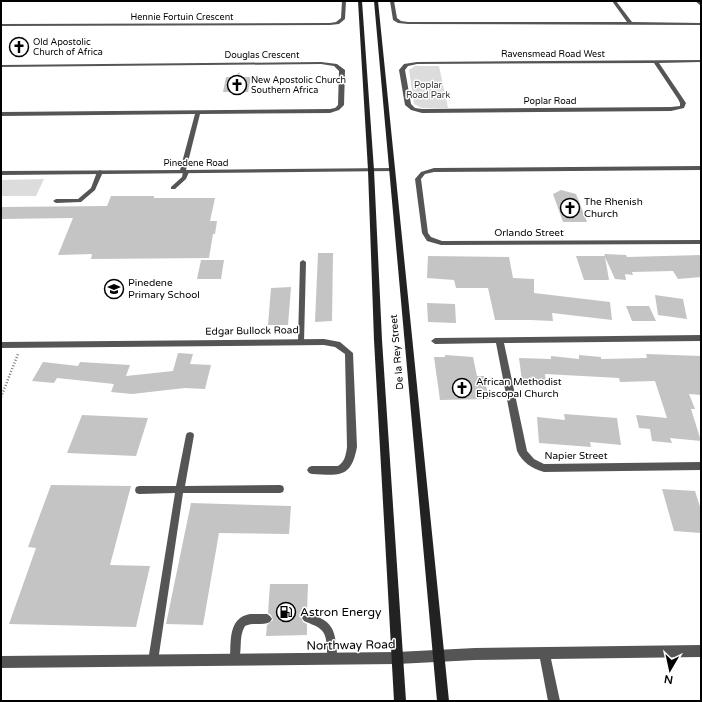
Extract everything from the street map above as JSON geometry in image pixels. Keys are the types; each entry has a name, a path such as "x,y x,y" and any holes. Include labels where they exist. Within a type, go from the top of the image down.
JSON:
{"main road":[{"name":"De la Rey Street","path":"360,1 371,170 378,340 400,701"},
{"name":"De la Rey Street","path":"376,1 443,701"}],"street":[{"name":"Hennie Fortuin Crescent","path":"1,26 330,24 337,23 343,19 344,1"},
{"path":"392,1 395,19 408,23 701,24"},
{"path":"614,1 630,23"},
{"path":"697,1 701,5"},
{"name":"Ravensmead Road West","path":"406,65 417,63 701,61"},
{"name":"Poplar Road","path":"406,65 402,70 408,105 413,109 422,111 671,109 682,106 683,103 656,62"},
{"name":"Douglas Crescent","path":"1,66 321,63 335,65 342,70 340,105 337,109 330,111 1,114"},
{"path":"184,172 198,112"},
{"name":"Orlando Street","path":"701,168 434,170 423,172 418,179 425,233 429,239 441,244 701,242"},
{"name":"Pinedene Road","path":"1,173 392,170"},
{"path":"435,341 701,338"},
{"name":"Napier Street","path":"499,340 522,451 527,460 532,464 544,468 701,466"},
{"name":"Edgar Bullock Road","path":"1,345 331,342 342,346 348,353 352,448 350,461 347,467 341,470 312,470"},
{"name":"Northway Road","path":"1,662 397,658 544,653 701,652"},
{"path":"544,653 554,701"}],"lane":[{"path":"56,201 79,200 93,189 100,172"},
{"path":"173,188 184,178 184,172"},
{"path":"301,342 303,262"},
{"path":"153,661 190,435"},
{"path":"139,490 280,489"},
{"path":"307,618 317,620 327,626 331,634 332,658"},
{"path":"235,659 237,629 239,624 243,620 267,619"}],"path":[{"path":"1,396 22,345"}],"green space":[{"name":"Poplar Road Park","path":"415,66 439,66 448,108 422,108 414,104 409,70"},
{"path":"44,179 36,196 1,196 1,180"}],"building":[{"name":"New Apostolic Church Southern Africa","path":"226,77 251,77 248,92 223,92"},
{"name":"The Rhenish Church","path":"561,190 576,194 587,222 563,222 553,194"},
{"path":"111,196 215,198 210,221 217,221 209,258 91,259 92,254 58,255 73,218 1,219 1,207 107,206"},
{"path":"318,253 333,253 332,321 315,322"},
{"path":"604,254 626,255 627,257 701,255 701,277 678,279 673,271 632,272 633,275 625,274 626,280 615,279 605,257 609,280 584,280 576,256 605,256"},
{"path":"428,256 509,257 513,278 534,279 534,293 610,302 612,320 552,313 553,321 495,320 488,288 456,288 454,280 427,278"},
{"path":"201,260 224,260 221,279 197,279"},
{"path":"291,287 288,325 268,325 271,288"},
{"path":"655,295 683,299 687,319 658,315"},
{"path":"427,303 455,304 456,323 428,322"},
{"path":"626,306 649,306 656,321 632,321"},
{"path":"178,353 193,354 190,364 211,365 205,389 185,388 132,394 111,392 114,384 57,378 54,383 32,381 43,362 78,366 80,362 130,365 126,376 173,371"},
{"path":"646,354 701,356 701,395 689,394 695,409 691,409 701,441 670,438 672,443 652,441 650,429 639,428 636,415 667,418 655,381 620,382 619,378 545,374 546,382 522,381 519,358 551,359 551,356 579,359 579,355 601,357 601,359 647,358"},
{"name":"African Methodist Episcopal Church","path":"445,355 473,357 477,376 484,376 489,399 440,400 434,357 445,357"},
{"path":"564,414 617,418 621,445 590,442 591,447 539,443 537,417 565,420"},
{"path":"82,415 148,418 136,456 67,453"},
{"path":"51,485 131,486 110,565 150,566 136,627 9,624 36,548 28,547"},
{"path":"662,489 695,491 701,510 701,533 674,531"},
{"path":"191,503 291,506 289,534 219,533 203,625 166,624"},
{"path":"270,584 308,584 307,612 301,617 303,622 307,624 307,635 266,636 267,625 273,620 271,615 268,613"}],"place":[{"name":"Old Apostolic Church of Africa","path":"19,47"},
{"name":"New Apostolic Church Southern Africa","path":"237,85"},
{"name":"The Rhenish Church","path":"570,208"},
{"name":"Pinedene Primary School","path":"114,289"},
{"name":"African Methodist Episcopal Church","path":"462,388"},
{"name":"Astron Energy","path":"286,612"}]}
